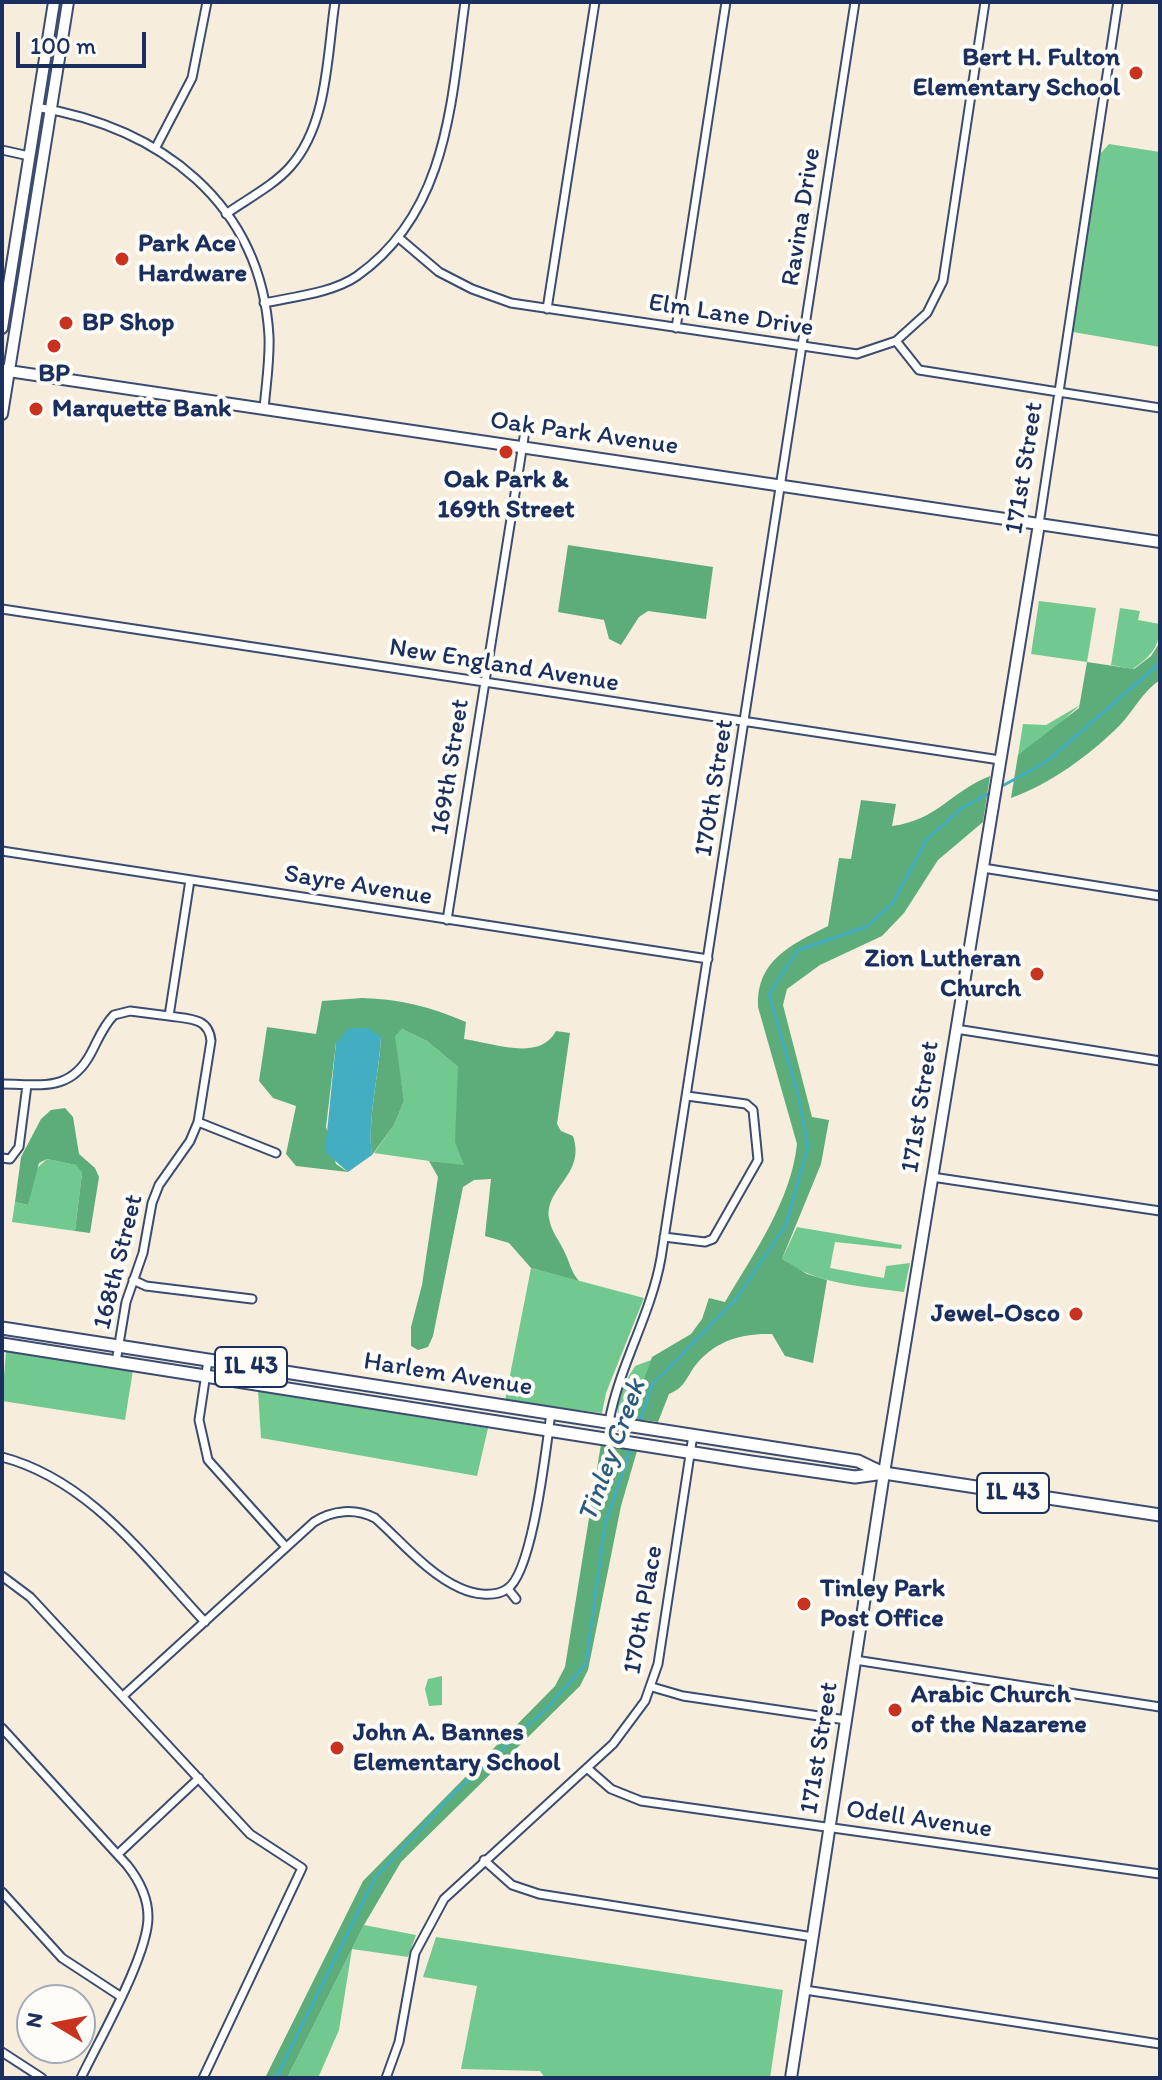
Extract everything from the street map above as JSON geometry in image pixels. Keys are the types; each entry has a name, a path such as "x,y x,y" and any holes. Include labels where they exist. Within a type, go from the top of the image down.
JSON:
{"main road":[{"name":"Harlem Avenue","path":"2,1328 858,1461 884,1473 1160,1515"},
{"name":"Harlem Avenue","path":"2,1344 855,1477 884,1473"}],"street":[{"path":"2,328 54,2"},
{"path":"2,414 6,370 68,2"},
{"path":"156,147 192,78 207,2"},
{"path":"226,214 280,176 309,139 320,98 335,2"},
{"path":"264,303 356,278 399,238 428,190 444,149 465,2"},
{"path":"547,309 595,2"},
{"path":"676,328 726,2"},
{"name":"Ravina Drive","path":"782,486 855,2"},
{"path":"985,2 943,281 927,313 896,341 919,370 1160,408"},
{"name":"171st Street","path":"791,2078 884,1473 1039,524 1118,2"},
{"path":"36,107 106,123 156,147 196,179 226,214 240,237 264,303 269,337 264,409"},
{"path":"2,150 29,156"},
{"name":"Elm Lane Drive","path":"399,238 424,261 456,282 503,301 857,354 896,341"},
{"name":"Oak Park Avenue","path":"6,370 1160,542"},
{"name":"169th Street","path":"447,920 525,431"},
{"name":"170th Street","path":"609,1422 617,1388 659,1271 782,486"},
{"name":"New England Avenue","path":"2,609 1000,760"},
{"name":"Sayre Avenue","path":"2,851 708,959"},
{"path":"983,868 1160,896"},
{"path":"2,1084 53,1085 76,1074 114,1015 130,1011 169,1016 190,880"},
{"name":"168th Street","path":"116,1362 133,1280 143,1253 159,1185 190,1141 198,1122 211,1041 209,1030 198,1021 169,1016"},
{"path":"956,1029 1160,1061"},
{"path":"2,1158 14,1157 19,1147 27,1085"},
{"path":"664,1237 705,1242 713,1239 759,1154 753,1110 746,1104 687,1096"},
{"path":"198,1122 276,1153"},
{"path":"932,1177 1160,1211"},
{"path":"133,1280 146,1286 252,1299"},
{"path":"208,1360 199,1420 208,1460 286,1547"},
{"path":"123,1696 286,1547 333,1513 363,1512 375,1518 442,1577 460,1588 494,1594 508,1589 521,1574 528,1550 551,1413"},
{"name":"170th Place","path":"386,2078 399,2042 411,1966 418,1945 444,1899 629,1727 652,1687 693,1435"},
{"path":"2,1457 46,1473 83,1496 205,1622"},
{"path":"2,1576 30,1597 250,1834 302,1868 203,2078"},
{"path":"508,1589 516,1599"},
{"path":"855,1660 1160,1707"},
{"path":"652,1687 683,1696 846,1720"},
{"path":"2,1728 118,1854 138,1880 148,1917 143,1945 81,2078"},
{"name":"Odell Avenue","path":"587,1768 611,1789 631,1799 1160,1874"},
{"path":"118,1854 199,1778"},
{"path":"484,1860 512,1885 539,1894 813,1937"},
{"path":"2,1892 62,1958 120,1996"},
{"path":"805,1990 1160,2044"},
{"path":"2,2052 42,2078"}],"green space":[{"path":"1109,144 1160,152 1160,347 1073,332 1100,154"},
{"path":"568,545 713,567 706,619 648,611 639,617 621,645 609,639 604,620 558,612"},
{"path":"1039,601 1096,608 1087,662 1031,654"},
{"path":"1120,608 1140,611 1138,620 1160,624 1153,650 1133,669 1111,665"},
{"path":"1160,642 1160,680 1119,726 1069,768 1011,798 1018,755 1079,708 1087,662 1134,669 1151,656"},
{"path":"1080,705 1042,740 1018,755 1023,724 1046,725"},
{"path":"990,776 983,822 938,860 904,913 882,936 820,965 787,989 783,1005 812,1117 829,1120 821,1164 782,1259 807,1274 827,1280 813,1363 785,1356 772,1334 739,1337 719,1345 702,1358 681,1386 669,1394 658,1422 629,1418 652,1357 691,1334 702,1319 709,1298 725,1302 770,1226 787,1186 797,1144 758,1007 759,991 763,977 778,956 828,926 839,858 851,859 861,800 896,804 892,826 921,818"},
{"path":"362,998 402,1002 440,1012 466,1022 464,1039 502,1046 539,1046 556,1031 570,1033 557,1124 561,1131 573,1136 576,1149 570,1171 549,1207 549,1218 579,1281 531,1268 509,1243 485,1236 491,1179 474,1180 463,1187 433,1336 428,1347 418,1350 411,1346 411,1327 422,1285 438,1177 429,1161 464,1165 455,1142 458,1067 427,1041 402,1029 395,1036 404,1101 394,1125 372,1155 372,1113 381,1038 336,1043 326,1127 336,1164 348,1172 296,1166 286,1154 296,1106 273,1098 259,1081 267,1027 316,1034 322,1001"},
{"path":"402,1029 427,1041 458,1067 464,1166 374,1153 394,1125 404,1101 394,1036"},
{"path":"65,1108 73,1117 79,1154 95,1168 99,1177 90,1233 75,1231 82,1173 76,1165 47,1159 39,1163 28,1205 15,1202 21,1157 41,1119 51,1110"},
{"path":"47,1159 77,1165 82,1173 75,1231 12,1222 15,1202 28,1205 34,1171"},
{"path":"797,1227 902,1245 901,1249 835,1242 830,1268 884,1278 886,1266 910,1263 904,1292 840,1283 796,1268 782,1259"},
{"path":"531,1268 644,1298 606,1393 602,1413 505,1401"},
{"path":"6,1351 133,1370 125,1420 2,1401"},
{"path":"651,1360 629,1418 619,1416 617,1403 625,1383 635,1366"},
{"path":"258,1391 488,1428 477,1476 261,1438"},
{"path":"601,1444 637,1451 621,1506 588,1670 580,1686 401,1862 364,1925 287,2078 265,2078 363,1881 555,1686 565,1667"},
{"path":"442,1676 442,1705 429,1706 425,1689 428,1679"},
{"path":"364,1925 416,1935 408,1957 352,1949 339,2030 318,2078 287,2078"},
{"path":"436,1937 783,1990 770,2078 545,2078 540,2071 461,2069 477,1986 423,1977"}],"water":[{"path":"349,1028 368,1028 381,1037 372,1112 372,1155 348,1172 325,1152 336,1043"}],"waterway":[{"name":"Tinley Creek","path":"1004,785 1046,762 1160,663"},
{"name":"Tinley Creek","path":"639,1423 652,1385 736,1299 786,1225 808,1146 798,1095 769,994 798,950 866,927 892,904 927,839 962,808 988,794"},
{"name":"Tinley Creek","path":"276,2078 375,1878 456,1791 546,1709 586,1664 605,1524 632,1445"}],"place":[{"name":"Bert H. Fulton Elementary School","path":"1136,73"},
{"name":"Park Ace Hardware","path":"122,259"},
{"name":"BP Shop","path":"66,323"},
{"name":"BP","path":"54,346"},
{"name":"Marquette Bank","path":"36,409"},
{"name":"Oak Park & 169th Street","path":"506,452"},
{"name":"Zion Lutheran Church","path":"1037,974"},
{"name":"Jewel-Osco","path":"1076,1314"},
{"name":"Tinley Park Post Office","path":"804,1604"},
{"name":"Arabic Church of the Nazarene","path":"895,1710"},
{"name":"John A. Bannes Elementary School","path":"337,1748"}]}
